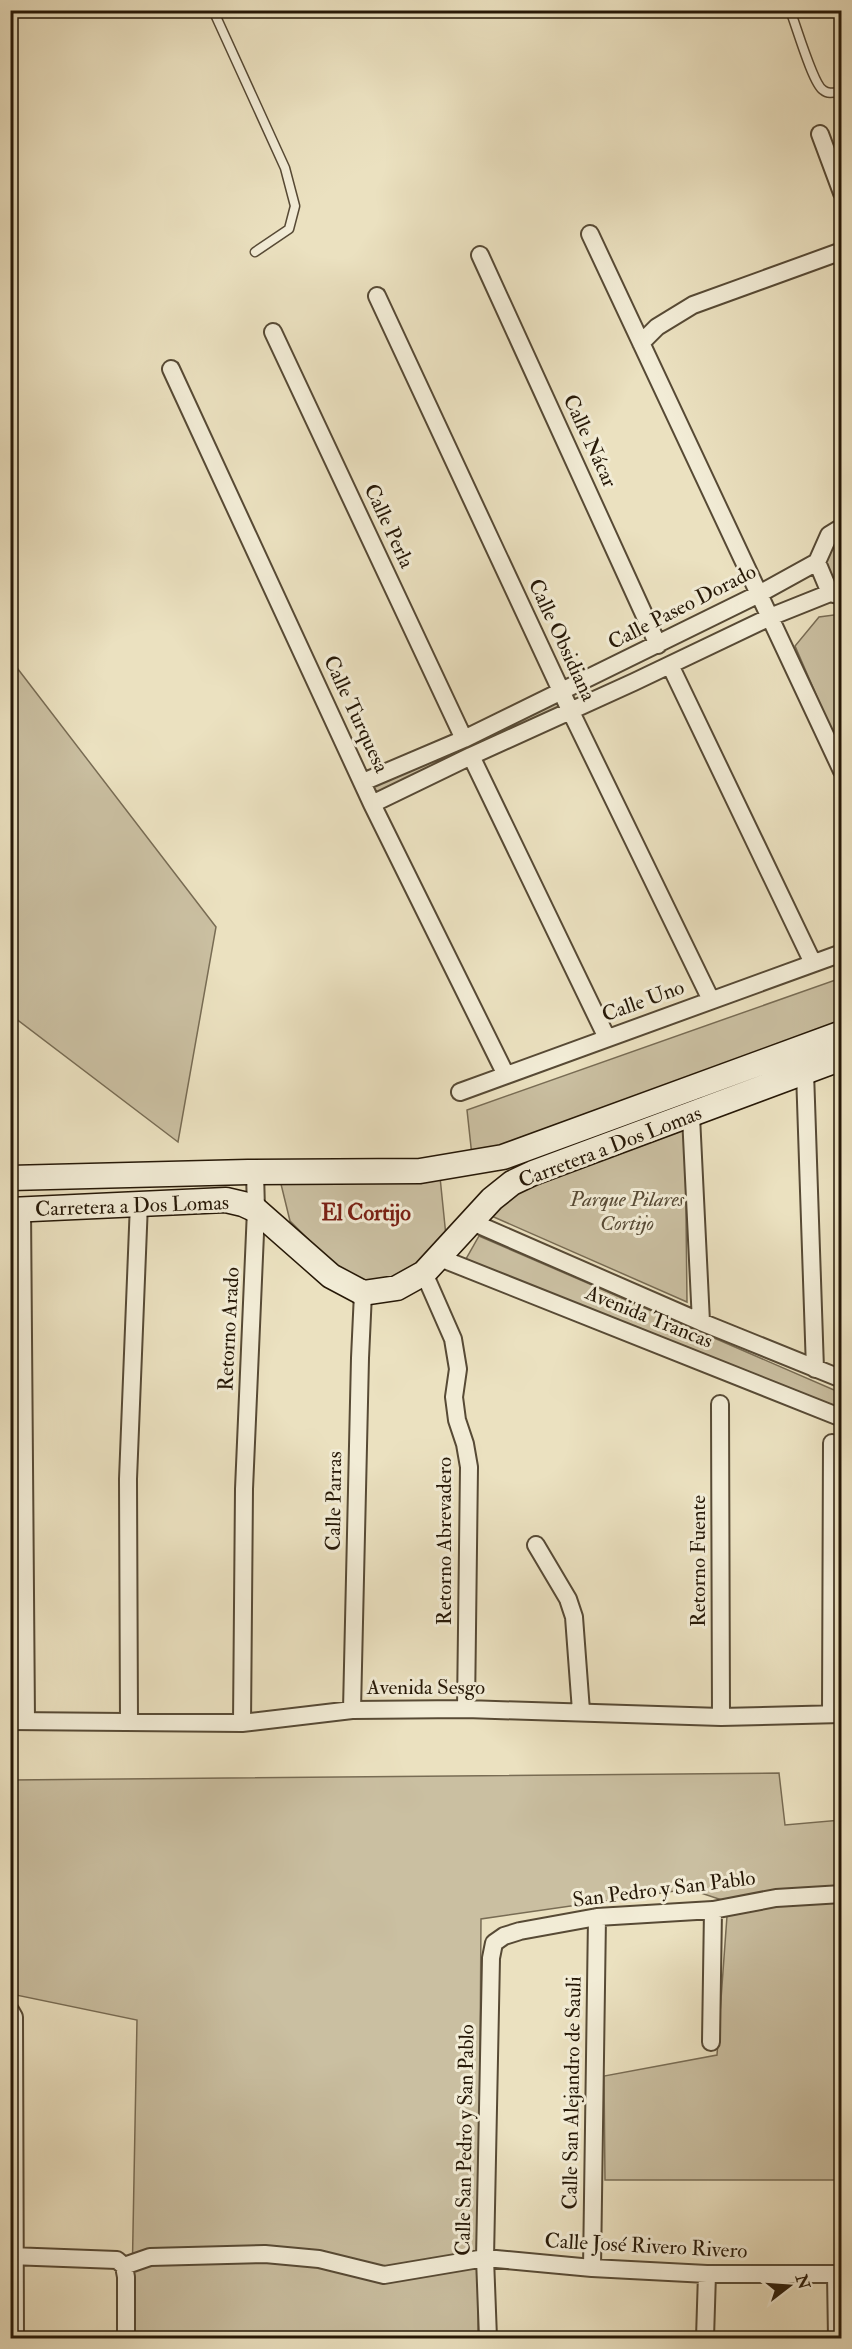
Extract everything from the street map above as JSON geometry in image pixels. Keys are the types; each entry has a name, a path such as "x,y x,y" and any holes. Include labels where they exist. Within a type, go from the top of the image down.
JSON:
{"main road":[{"name":"Carretera a Dos Lomas","path":"10,1178 255,1172 420,1171 503,1157 842,1033"},
{"name":"Carretera a Dos Lomas","path":"16,1209 225,1200 256,1210 331,1276 363,1293 397,1288 432,1265 492,1199 512,1183 842,1058"}],"street":[{"path":"820,134 842,193"},
{"path":"590,234 842,771"},
{"path":"641,343 657,327 693,305 842,251"},
{"name":"Calle Nácar","path":"480,255 658,645"},
{"name":"Calle Obsidiana","path":"377,296 570,710 711,1000"},
{"name":"Calle Perla","path":"273,332 464,739"},
{"name":"Calle Turquesa","path":"171,369 372,804 506,1075"},
{"path":"372,804 770,617 836,594 817,562 829,535 842,527"},
{"name":"Calle Paseo Dorado","path":"363,782 464,739 562,692 759,594 817,562"},
{"path":"670,665 813,963"},
{"path":"471,756 607,1038"},
{"name":"Calle Uno","path":"460,1092 842,953"},
{"path":"806,1072 816,1369"},
{"path":"691,1116 700,1322"},
{"name":"Retorno Arado","path":"242,1722 244,1489 256,1210 255,1172"},
{"path":"129,1722 128,1479 139,1203"},
{"path":"16,1209 24,1484 19,1721"},
{"name":"Avenida Trancas","path":"472,1222 700,1322 842,1379"},
{"name":"Avenida Trancas","path":"432,1265 842,1418"},
{"name":"Retorno Abrevadero","path":"432,1265 453,1339 458,1369 454,1397 456,1420 465,1444 469,1467 466,1708"},
{"name":"Calle Parras","path":"352,1710 363,1293"},
{"name":"Retorno Fuente","path":"720,1404 721,1717"},
{"path":"832,1443 836,1714"},
{"path":"536,1545 568,1599 574,1617 581,1711"},
{"name":"Avenida Sesgo","path":"19,1721 242,1722 352,1710 466,1708 721,1717 836,1714"},
{"name":"San Pedro y San Pablo","path":"494,1943 504,1936 520,1931 597,1917 713,1910 776,1898 842,1894"},
{"path":"711,2042 713,1910"},
{"name":"Calle San Alejandro de Sauli","path":"592,2268 597,1917"},
{"name":"Calle San Pedro y San Pablo","path":"488,2338 485,2258 491,1958 494,1943"},
{"path":"10,2010 14,2017 15,2338"},
{"name":"Calle José Rivero Rivero","path":"124,2266 150,2258 265,2254 319,2259 384,2275 485,2258 592,2268 707,2274 839,2274"},
{"path":"13,2256 117,2260 124,2266 126,2277 126,2338"},
{"path":"705,2338 707,2274"},
{"path":"837,2338 839,2274"}],"lane":[{"path":"213,10 285,168 295,206 289,229 255,252"},
{"path":"790,10 822,90 832,93 842,91"}],"green space":[{"path":"841,537 841,588 838,588 830,579 822,558"},
{"path":"841,614 841,752 795,646 819,617"},
{"path":"11,660 216,927 178,1142 11,1015"},
{"path":"559,700 565,709 375,796 369,787"},
{"path":"841,978 841,1025 472,1156 467,1110"},
{"name":"Parque Pilares Cortijo","path":"685,1127 687,1302 487,1214 527,1183"},
{"path":"440,1177 446,1236 416,1277 371,1287 334,1265 290,1221 280,1180"},
{"path":"479,1236 841,1393 841,1413 466,1259"},
{"path":"779,1773 785,1825 841,1820 841,2180 605,2180 604,2076 717,2055 728,1902 689,1889 481,1919 478,2338 131,2338 137,2020 11,1994 10,1780"}],"district":[{"name":"El Cortijo","path":"366,1213"}]}
